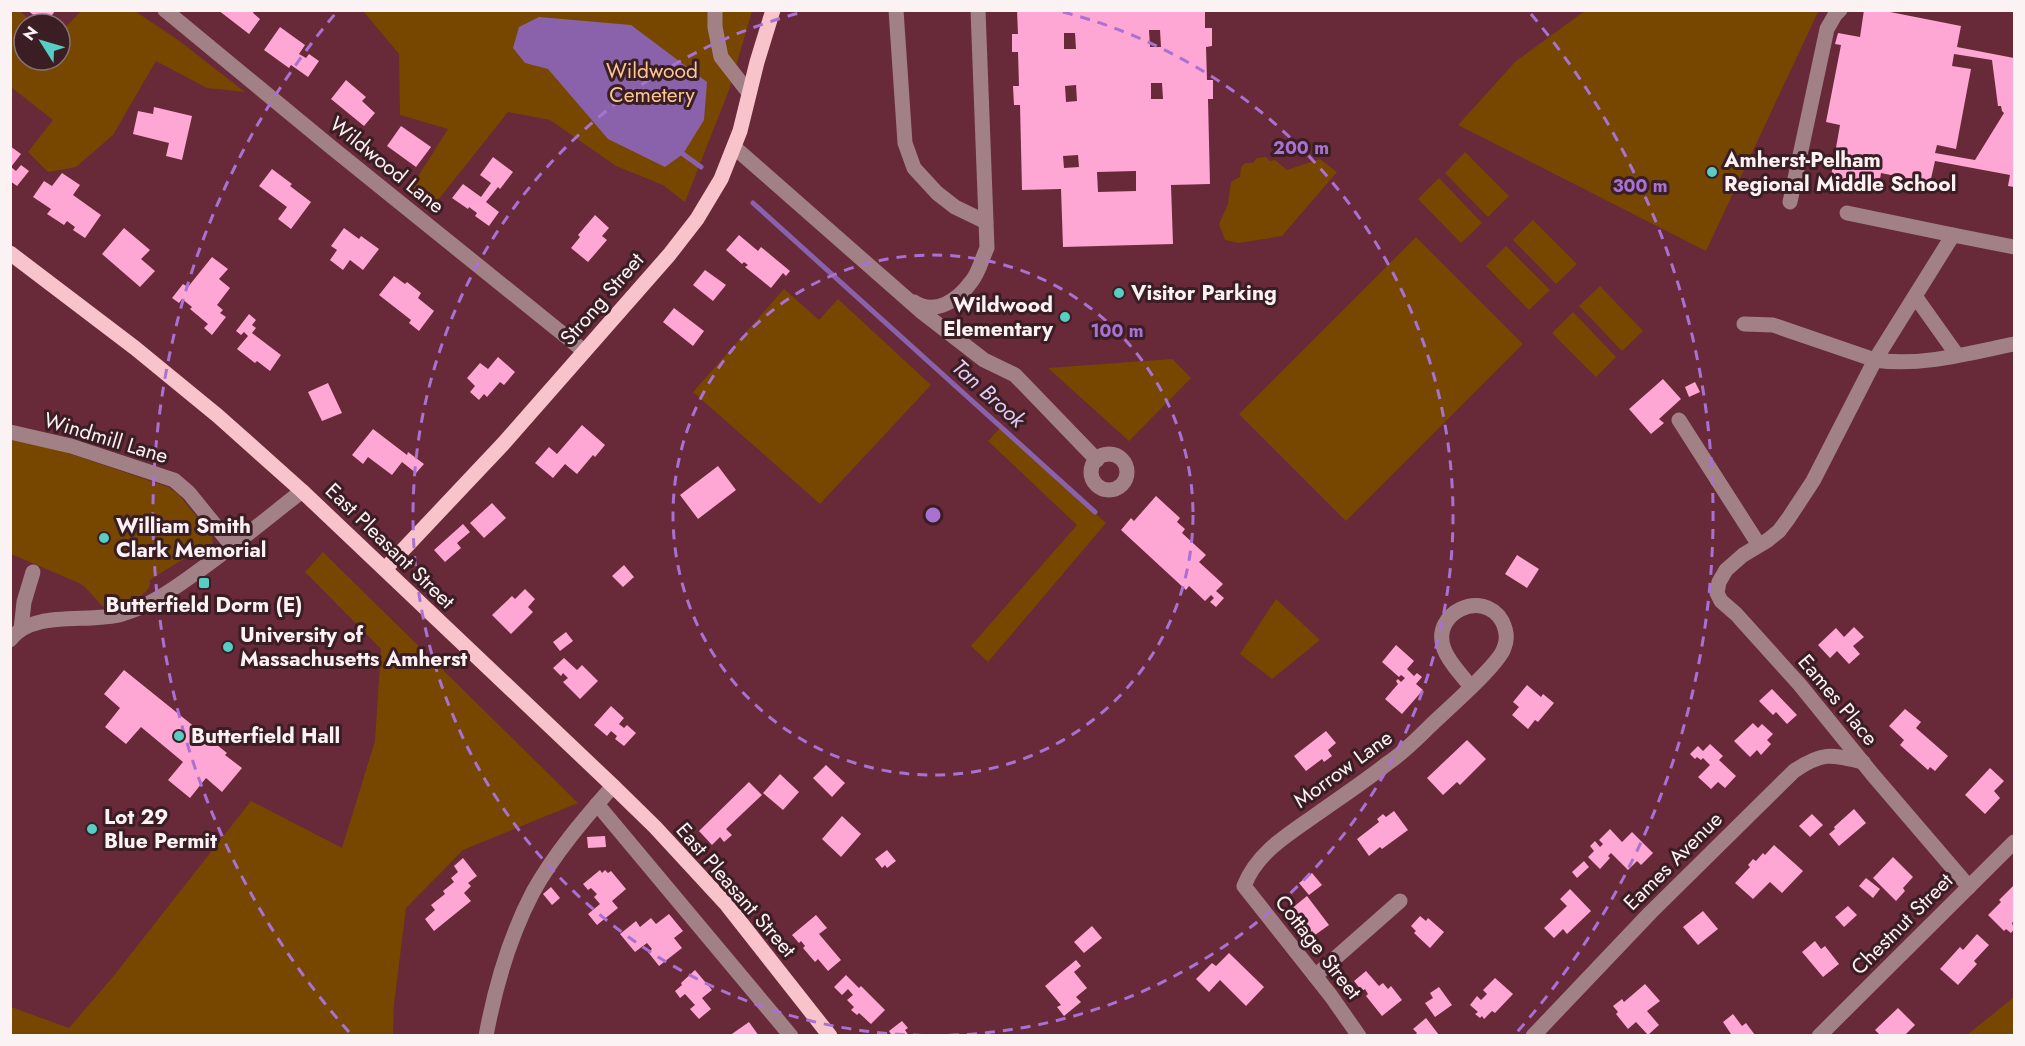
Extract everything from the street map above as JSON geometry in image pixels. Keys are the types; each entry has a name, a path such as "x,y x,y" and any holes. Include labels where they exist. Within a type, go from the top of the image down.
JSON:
{"main road":[{"name":"Strong Street","path":"385,569 496,452 669,255 697,219 721,179 740,131 761,46 774,10"},
{"name":"East Pleasant Street","path":"10,254 135,348 218,416 302,490 613,786 655,827 726,905 830,1035"}],"street":[{"name":"Wildwood Lane","path":"165,10 584,351"},
{"path":"715,10 715,27 721,57 749,93"},
{"path":"897,10 906,143 914,168 937,193 955,207 986,222"},
{"path":"909,299 930,308 952,301 972,281 987,248 978,10"},
{"path":"1790,202 1827,29 1840,10"},
{"path":"734,147 922,312 984,360 1015,375 1097,460"},
{"path":"1847,213 2014,247"},
{"path":"1679,420 1759,545 1779,531 1813,481 1875,360 1953,235"},
{"path":"1915,296 1957,355"},
{"path":"1744,324 1773,325 1875,360 1893,363 1913,362 2014,344"},
{"name":"Windmill Lane","path":"10,432 71,446 174,480 189,494 232,546"},
{"path":"16,634 30,624 44,621 103,618 130,612 143,606 177,586 232,546 302,490"},
{"name":"Eames Place","path":"1759,545 1726,570 1719,582 1717,593 1721,601 1736,614 1800,685 1969,887"},
{"path":"16,634 33,572"},
{"name":"Morrow Lane","path":"1244,886 1249,872 1270,848 1390,762 1408,747 1498,659 1506,642 1505,629 1500,618 1490,609 1478,606 1465,607 1454,613 1446,622 1442,634 1445,652 1470,686"},
{"name":"Eames Avenue","path":"1533,1035 1650,913 1794,771 1812,759 1824,756 1863,762"},
{"path":"486,1035 516,927 534,891 570,836 613,786"},
{"path":"597,804 791,1035"},
{"name":"Chestnut Street","path":"1819,1035 2014,842"},
{"name":"Cottage Street","path":"1244,886 1359,1035"},
{"path":"1314,976 1400,901"}],"green space":[{"path":"1811,10 1818,12 1706,251 1458,125 1516,61 1582,13 1590,11"},
{"path":"10,11 21,12 12,12 12,72 72,72 72,20 81,11 135,11 178,40 245,92 207,88 156,61 113,135 76,167 48,172 28,152 53,120 11,87"},
{"name":"Wildwood Cemetery","path":"363,11 752,11 729,90 685,202 663,185 616,166 550,120 508,112 430,210 410,189 448,129 400,115 399,54"},
{"path":"1465,152 1509,196 1488,217 1445,173"},
{"path":"1266,157 1270,161 1275,160 1287,170 1320,159 1337,172 1282,236 1239,243 1225,240 1219,224 1228,204 1231,182 1240,177 1241,167 1245,163 1253,163 1257,158"},
{"path":"1439,178 1482,223 1461,243 1418,199"},
{"path":"1533,220 1577,264 1556,284 1513,240"},
{"path":"1416,237 1523,344 1346,521 1239,414"},
{"path":"1506,246 1550,290 1529,310 1486,266"},
{"path":"1600,286 1643,331 1622,351 1579,306"},
{"path":"784,289 819,320 838,299 931,385 820,504 693,392"},
{"path":"1573,312 1616,357 1596,377 1552,333"},
{"path":"1172,359 1191,378 1129,441 1048,368"},
{"path":"1000,428 1106,523 988,662 971,646 1077,525 988,441"},
{"path":"10,438 62,451 168,487 179,495 210,533 213,541 211,549 202,555 188,557 150,580 148,589 133,600 120,605 102,606 79,583 11,554"},
{"path":"323,552 578,803 463,850 406,908 394,1004 393,1035 11,1035 11,1007 69,1028 112,978 251,801 342,848 375,741 381,649 305,572"},
{"path":"1276,599 1320,640 1272,679 1240,654"},
{"path":"2014,997 2014,1035 1967,1035"}],"shaded area":[{"path":"539,17 631,25 707,82 704,120 683,154 665,167 608,139 548,69 525,63 513,48 519,27"}],"building":[{"path":"27,10 56,10 54,12 30,12"},
{"path":"218,10 255,10 253,13 260,19 249,34"},
{"path":"1017,10 1205,10 1205,28 1212,28 1212,46 1206,47 1207,80 1213,80 1213,99 1208,99 1210,184 1171,185 1173,244 1063,247 1061,189 1022,190 1020,105 1014,105 1013,86 1019,86 1018,52 1012,52 1012,34 1018,34","holes":["1149,30 1160,30 1161,47 1150,47","1064,33 1075,33 1076,49 1064,49","1151,83 1162,83 1163,99 1151,99","1076,85 1077,101 1066,102 1065,86","1078,155 1079,167 1064,168 1063,156","1136,171 1136,191 1098,192 1097,172"]},
{"name":"Amherst-Pelham Regional Middle School","path":"1864,10 1880,10 1961,26 1957,47 2014,58 2014,187 2008,186 2010,175 1935,161 1930,183 1881,173 1878,191 1830,182 1840,125 1826,122 1841,45 1835,44 1838,33 1860,37","holes":["1954,54 1992,60 1998,106 2001,106 2004,113 1975,160 1935,153 1937,145 1956,149 1971,69 1952,66"]},
{"path":"280,27 305,45 299,54 306,58 309,54 319,61 308,77 291,65 289,68 264,50"},
{"path":"346,80 366,97 362,101 375,113 364,126 331,99"},
{"path":"154,107 192,116 182,160 166,156 169,143 133,134 138,111 153,114"},
{"path":"401,126 431,147 416,167 387,146"},
{"path":"10,146 21,154 11,167 16,171 21,165 29,171 17,186 10,181"},
{"path":"493,157 513,172 486,202 499,212 489,226 475,216 477,213 452,198 463,184 481,197 491,183 480,175"},
{"path":"272,169 311,202 291,229 278,219 287,207 259,186"},
{"path":"62,173 80,185 73,195 101,215 85,238 73,230 75,227 67,221 64,225 47,214 51,209 33,197 44,181 52,186"},
{"path":"595,215 609,228 602,236 607,240 588,262 571,248 580,237 578,235"},
{"path":"124,228 150,250 141,259 155,271 140,287 102,254"},
{"path":"344,228 359,239 361,236 379,249 363,270 350,260 343,270 330,260 337,250 331,246"},
{"path":"739,235 758,251 761,247 790,271 786,276 783,273 771,288 745,267 748,265 744,262 742,264 726,250"},
{"path":"212,257 228,269 219,279 230,288 217,305 223,310 220,313 226,317 212,335 204,328 208,324 190,309 192,307 182,299 179,303 172,298 183,284 188,287"},
{"path":"705,270 726,285 713,301 693,285"},
{"path":"394,276 405,284 407,282 421,293 418,298 434,311 419,331 409,323 411,320 379,295"},
{"path":"674,308 704,331 693,346 663,322"},
{"path":"249,314 256,320 252,325 256,328 252,333 281,355 270,371 237,349 248,336 244,332 241,335 236,331"},
{"path":"498,357 515,372 504,385 500,382 487,397 484,394 479,400 470,392 475,386 467,378 480,363 488,369"},
{"path":"1663,379 1681,399 1659,419 1664,423 1651,434 1629,409"},
{"path":"1695,382 1700,392 1689,397 1685,387"},
{"path":"328,383 342,413 322,421 308,392"},
{"path":"582,425 605,445 577,474 565,464 553,478 535,463 549,447 557,454"},
{"path":"373,429 407,455 408,452 424,464 416,473 402,462 392,475 368,457 363,464 352,455"},
{"path":"718,466 736,490 698,519 680,495"},
{"path":"1156,496 1180,518 1177,522 1185,529 1182,533 1206,555 1199,562 1223,584 1216,591 1224,598 1216,607 1210,602 1214,598 1211,595 1205,601 1189,586 1186,590 1121,530 1131,518 1134,521"},
{"path":"492,503 506,518 484,538 470,523"},
{"path":"463,524 470,532 457,543 461,548 445,562 434,550"},
{"path":"1517,555 1539,569 1527,588 1505,574"},
{"path":"624,565 634,577 623,587 612,576"},
{"path":"525,589 535,599 528,607 533,612 511,634 492,615 512,596 515,599"},
{"path":"1854,627 1864,637 1853,646 1860,654 1849,664 1837,651 1830,658 1818,645 1836,628 1844,637"},
{"path":"566,632 573,641 560,651 553,642"},
{"path":"1396,645 1414,661 1407,669 1414,676 1417,673 1422,677 1416,684 1423,690 1402,714 1385,699 1398,684 1396,681 1398,679 1401,682 1405,678 1401,675 1399,677 1382,662"},
{"path":"564,658 577,670 582,665 598,681 580,699 563,682 568,678 563,673 561,676 553,668"},
{"name":"Butterfield Hall","path":"124,670 227,753 225,755 242,768 222,792 206,778 190,798 168,780 183,762 141,727 126,744 105,727 120,708 104,694"},
{"path":"1527,685 1541,697 1543,694 1554,703 1538,722 1535,720 1528,729 1512,715 1519,707 1513,702"},
{"path":"1772,689 1797,715 1787,724 1776,712 1773,715 1759,701"},
{"path":"611,706 624,718 619,724 624,728 627,725 636,733 624,746 615,739 617,736 611,731 607,736 594,725"},
{"path":"1905,709 1921,722 1916,728 1948,756 1935,771 1930,767 1928,770 1900,745 1904,740 1889,726"},
{"path":"1753,723 1758,728 1762,724 1773,734 1767,740 1771,744 1761,755 1757,750 1750,757 1734,741"},
{"path":"1326,731 1336,743 1328,750 1332,756 1324,762 1322,759 1306,771 1294,756"},
{"path":"1467,740 1486,759 1460,785 1457,782 1443,795 1427,778"},
{"path":"1710,744 1723,756 1719,760 1736,776 1725,788 1718,782 1711,789 1698,777 1710,765 1703,758 1695,759 1690,754 1698,746 1703,751"},
{"path":"826,765 845,783 832,797 813,778"},
{"path":"1990,768 2004,781 1994,791 2000,798 1985,814 1965,795"},
{"path":"780,774 799,792 783,810 763,793"},
{"path":"749,782 762,795 726,829 732,835 724,842 720,837 712,845 699,831"},
{"path":"1854,809 1866,823 1839,846 1829,834"},
{"path":"1394,811 1408,830 1369,856 1357,839 1379,822 1377,819 1383,814 1386,817"},
{"path":"1812,814 1823,825 1810,837 1799,826"},
{"path":"842,816 861,834 841,857 822,839"},
{"path":"1610,829 1622,842 1632,832 1653,853 1641,865 1637,861 1628,870 1611,853 1608,856 1610,858 1600,869 1588,857 1594,851 1590,846 1595,841 1600,847 1603,844 1599,840"},
{"path":"605,836 606,847 588,848 587,837"},
{"path":"1774,845 1803,871 1782,893 1770,882 1753,899 1735,883 1750,867 1748,865 1753,859 1756,861 1763,853 1765,855"},
{"path":"887,850 896,861 887,868 885,865 882,868 875,859"},
{"path":"1893,857 1913,877 1903,888 1905,891 1896,901 1873,878"},
{"path":"463,858 477,876 468,883 471,886 464,893 471,901 434,931 425,919 435,910 431,905 445,894 443,891 454,882 451,878 458,872 454,866"},
{"path":"1584,861 1589,867 1577,878 1572,872"},
{"path":"600,870 602,873 605,870 608,873 611,871 626,889 612,901 618,908 597,925 588,914 600,904 594,897 597,894 591,888 588,890 583,884"},
{"path":"1312,873 1322,885 1309,895 1299,883"},
{"path":"1866,878 1880,889 1873,898 1859,886"},
{"path":"2014,885 2014,921 2012,923 2014,929 2011,933 2006,929 2004,931 1988,915"},
{"path":"551,887 560,898 552,905 543,894"},
{"path":"1570,889 1591,911 1567,934 1563,929 1554,938 1544,928 1567,906 1560,899"},
{"path":"1307,896 1329,925 1315,935 1312,931 1309,933 1291,909"},
{"path":"1848,906 1857,915 1844,927 1835,917"},
{"path":"1703,911 1718,929 1698,945 1683,927"},
{"path":"669,914 683,931 674,938 682,948 659,966 648,952 652,949 647,943 635,952 620,934 636,921 640,927 651,918 656,924"},
{"path":"816,915 827,928 819,934 841,960 828,971 818,959 815,962 803,948 805,946 801,941 799,943 792,935"},
{"path":"1420,916 1426,921 1428,918 1444,932 1430,948 1414,933 1416,931 1411,926"},
{"path":"1092,926 1102,938 1084,953 1074,942"},
{"path":"1977,934 1989,945 1974,961 1977,964 1958,985 1940,969 1960,947 1963,950"},
{"path":"1815,941 1821,949 1825,946 1839,964 1823,977 1802,952"},
{"path":"1229,953 1264,987 1246,1006 1220,980 1209,992 1196,979 1212,963 1216,966"},
{"path":"1076,960 1081,966 1074,972 1087,988 1076,997 1081,1002 1064,1016 1057,1007 1061,1005 1045,986"},
{"path":"695,970 712,990 702,998 711,1009 699,1019 690,1009 695,1005 685,994 680,998 675,991"},
{"path":"1366,971 1379,986 1383,983 1388,989 1391,986 1402,1000 1382,1016 1366,996 1368,994 1365,989 1362,991 1354,981"},
{"path":"846,975 859,988 861,986 885,1010 871,1024 859,1013 857,1015 851,1010 854,1007 847,1000 853,995 848,989 842,995 834,987"},
{"path":"1495,978 1513,994 1495,1013 1492,1011 1484,1019 1482,1016 1480,1018 1475,1014 1478,1012 1470,1005 1477,996 1481,1000 1487,994 1483,990"},
{"path":"1645,984 1660,1001 1647,1011 1659,1025 1648,1035 1636,1022 1628,1029 1616,1014 1618,1012 1613,1006 1622,999 1624,1002"},
{"path":"1439,987 1452,1005 1435,1017 1425,1003 1433,998 1430,993"},
{"path":"1898,1008 1915,1025 1904,1036 1881,1036 1875,1030"},
{"path":"1733,1014 1742,1026 1746,1023 1755,1035 1729,1036 1731,1034 1723,1022"},
{"path":"1426,1018 1439,1035 1414,1036 1417,1033 1413,1029"},
{"path":"902,1021 908,1028 905,1030 909,1036 892,1036 889,1031"},
{"path":"749,1022 759,1036 729,1036"}],"waterway":[{"name":"Tan Brook","path":"683,154 701,167"},
{"name":"Tan Brook","path":"753,203 1095,512"}],"place":[{"name":"Amherst-Pelham Regional Middle School","path":"1712,172"},
{"name":"Visitor Parking","path":"1119,293"},
{"name":"Wildwood Elementary","path":"1065,317"},
{"name":"William Smith Clark Memorial","path":"104,538"},
{"name":"Butterfield Dorm (E)","path":"204,583"},
{"name":"University of Massachusetts Amherst","path":"228,647"},
{"name":"Butterfield Hall","path":"179,736"},
{"name":"Lot 29 Blue Permit","path":"92,829"}]}
